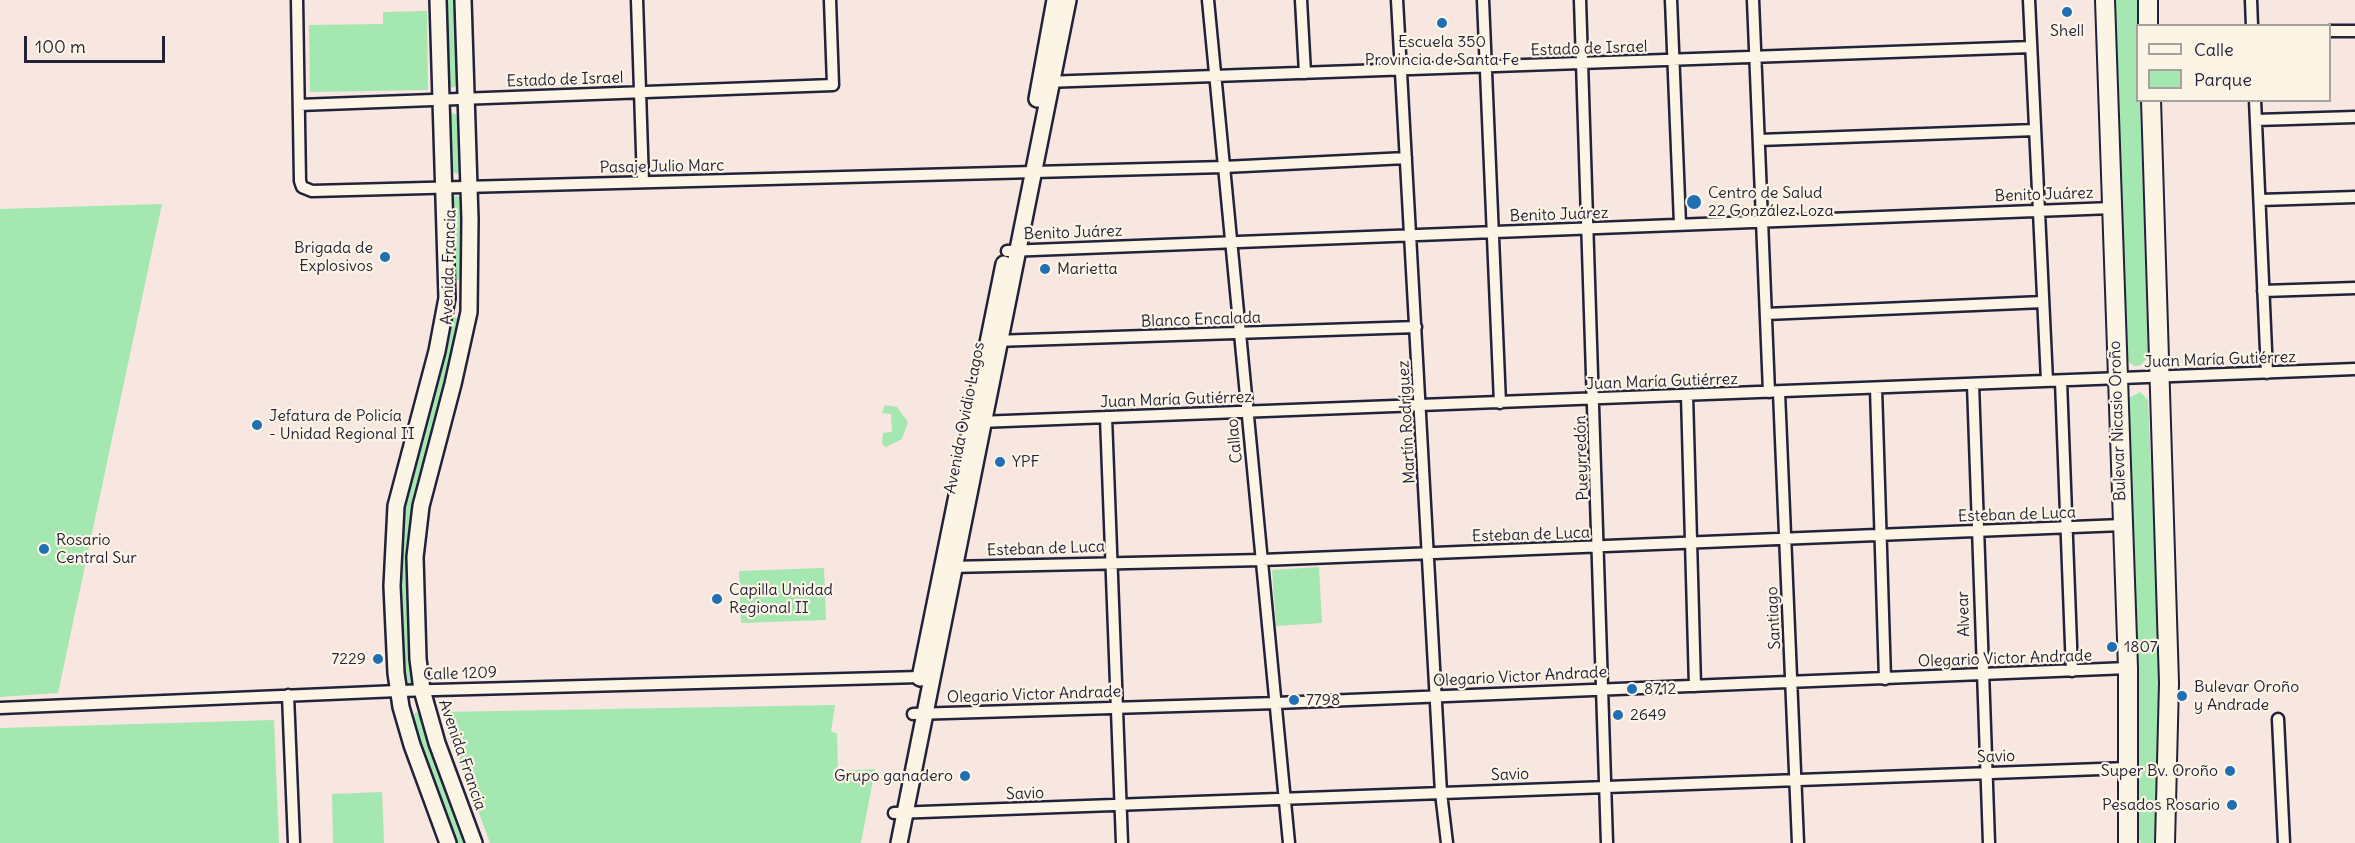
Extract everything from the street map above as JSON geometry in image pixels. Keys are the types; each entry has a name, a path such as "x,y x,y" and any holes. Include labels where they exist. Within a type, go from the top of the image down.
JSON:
{"main road":[{"name":"Bulevar Nicasio Oroño","path":"2105,0 2116,379 2128,668 2128,843"},
{"path":"2148,0 2148,24"},
{"path":"2151,102 2169,683 2165,843"}],"street":[{"path":"297,0 299,105"},
{"name":"Avenida Francia","path":"438,0 445,309 437,351 404,472 393,531 392,586 398,691 412,745 448,843"},
{"name":"Avenida Francia","path":"463,0 469,187 469,312 453,384 425,488 415,543 418,659 422,690 437,743 474,843"},
{"path":"637,0 643,183"},
{"name":"Estado de Israel","path":"299,105 833,85 830,0"},
{"name":"Avenida Ovidio Lagos","path":"1046,82 1055,0"},
{"name":"Avenida Ovidio Lagos","path":"888,843 899,813 1046,82 1068,0"},
{"name":"Callao","path":"1209,0 1289,843"},
{"path":"1301,0 1305,73"},
{"name":"Martín Rodríguez","path":"1397,0 1430,554 1441,793 1447,843"},
{"path":"1483,0 1500,402"},
{"name":"Pueyrredón","path":"1580,0 1600,547 1604,787 1608,843"},
{"path":"1671,0 1680,224"},
{"name":"Santiago","path":"1753,0 1766,314 1785,539 1798,843"},
{"path":"2029,0 2047,381"},
{"path":"2251,0 2252,24"},
{"path":"2331,32 2355,31"},
{"name":"Estado de Israel","path":"1046,82 2031,47"},
{"path":"2255,102 2267,373"},
{"name":"Pasaje Julio Marc","path":"299,105 302,187 312,191 1028,173 1406,158"},
{"path":"2256,120 2355,117"},
{"path":"1759,140 2035,130"},
{"path":"2260,200 2355,197"},
{"name":"Benito Juárez","path":"1012,251 2112,208"},
{"path":"2263,291 2355,288"},
{"path":"1766,314 2043,302"},
{"name":"Blanco Encalada","path":"993,341 1416,327"},
{"name":"Juan María Gutiérrez","path":"976,422 2355,369"},
{"path":"2061,381 2072,671"},
{"name":"Alvear","path":"1973,384 1976,531 1989,843"},
{"path":"1876,388 1885,679"},
{"path":"1687,395 1695,686"},
{"path":"1106,417 1122,843"},
{"name":"Esteban de Luca","path":"947,567 1430,554 2122,525"},
{"name":"Avenida Ovidio Lagos","path":"918,714 920,677 947,567"},
{"name":"Olegario Victor Andrade","path":"918,714 1276,704 1601,688 2128,668"},
{"name":"Calle 1209","path":"0,708 422,690 920,677"},
{"path":"288,695 294,843"},
{"path":"2277,719 2284,843"},
{"name":"Savio","path":"899,813 2128,768"},
{"name":"Avenida Ovidio Lagos","path":"899,813 899,843"}],"green space":[{"path":"442,0 457,0 459,83 453,88 446,84"},
{"path":"2113,0 2137,0 2136,102 2140,102 2148,357 2141,365 2134,366 2125,359"},
{"path":"427,11 428,90 310,92 309,25 383,24 383,12"},
{"path":"454,113 460,118 461,171 457,174 449,170 449,114"},
{"path":"458,196 464,201 464,279 453,280 450,198"},
{"name":"Rosario Central Sur","path":"162,204 58,693 0,697 0,209"},
{"path":"451,316 463,320 421,484 415,682 409,686 404,685 397,572 400,515"},
{"path":"2140,392 2148,400 2161,684 2158,836 2153,843 2141,843 2138,836 2137,638 2127,399"},
{"path":"885,405 897,407 908,422 902,439 886,447 882,444 883,433 892,432 891,414 882,413"},
{"path":"1319,567 1322,623 1276,626 1272,570"},
{"path":"824,568 826,620 741,623 739,571"},
{"path":"835,705 831,732 837,733 838,771 875,769 861,843 490,843 442,712"},
{"path":"416,712 423,716 469,843 454,843 410,718"},
{"path":"274,720 279,843 0,843 0,728"},
{"path":"382,792 384,843 333,843 332,794"}],"place":[{"name":"Shell","path":"2067,12"},
{"name":"Escuela 350 Provincia de Santa Fe","path":"1442,23"},
{"name":"Centro de Salud 22 González Loza","path":"1694,202"},
{"name":"Brigada de Explosivos","path":"385,257"},
{"name":"Marietta","path":"1045,269"},
{"name":"Jefatura de Policía - Unidad Regional II","path":"257,425"},
{"name":"YPF","path":"1000,462"},
{"name":"Rosario Central Sur","path":"44,549"},
{"name":"Capilla Unidad Regional II","path":"717,599"},
{"name":"1807","path":"2112,647"},
{"name":"7229","path":"378,659"},
{"name":"8712","path":"1632,689"},
{"name":"Bulevar Oroño y Andrade","path":"2182,696"},
{"name":"7798","path":"1294,700"},
{"name":"2649","path":"1618,715"},
{"name":"Super Bv. Oroño","path":"2230,771"},
{"name":"Grupo ganadero","path":"965,776"},
{"name":"Pesados Rosario","path":"2232,805"}]}
